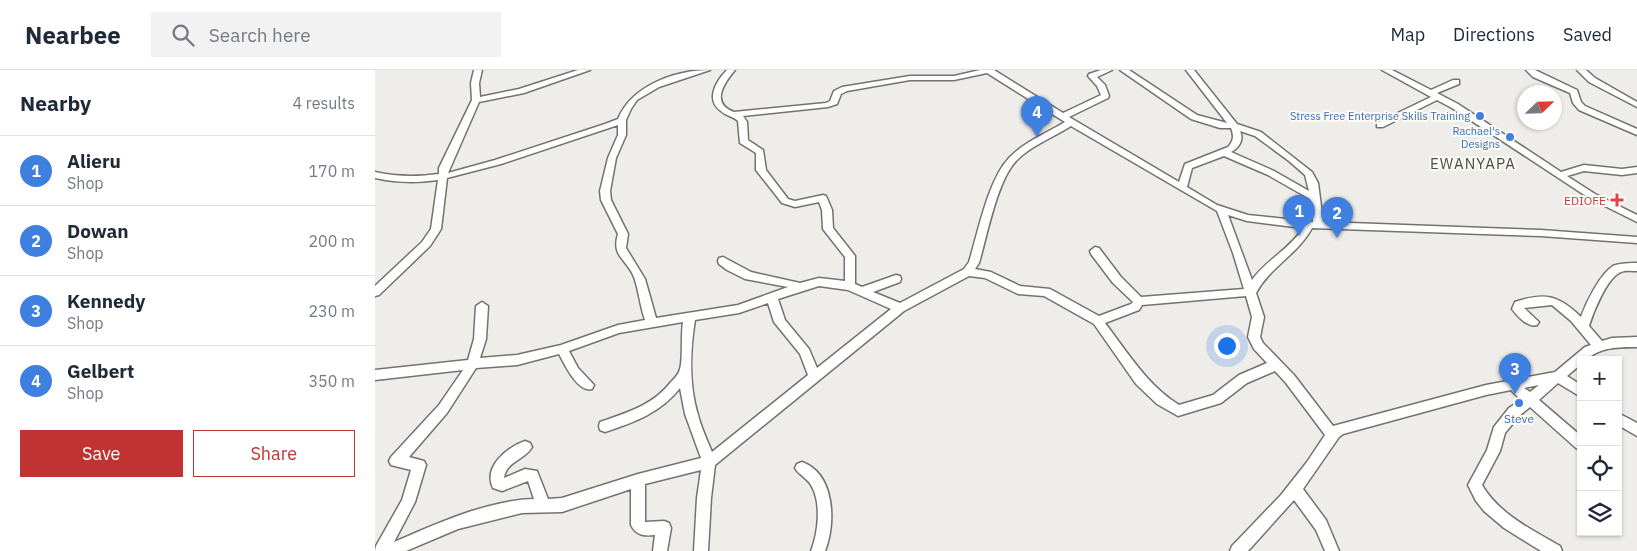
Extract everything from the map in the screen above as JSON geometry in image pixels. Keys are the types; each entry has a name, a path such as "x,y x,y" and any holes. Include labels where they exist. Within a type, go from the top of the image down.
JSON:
{"street":[{"path":"375,292 434,234 438,224 443,177 448,156 476,100 475,83 478,70"},
{"path":"476,100 521,91 585,70"},
{"path":"673,70 677,78"},
{"path":"651,322 640,278 635,269 623,258 620,246 623,234 606,200 607,177 612,158 622,135 622,120 625,108 648,89 706,70"},
{"path":"731,70 721,80 718,98 723,110 735,114 824,106 832,104 837,93 845,89 910,78 954,78 989,70 1066,119 1221,210 1262,221 1314,225 1531,233 1637,240"},
{"path":"389,551 457,522 522,506 562,505 638,480 709,462 900,308 968,272 974,263 998,189 1009,163 1066,119 1105,96 1101,86 1091,76 1108,70"},
{"path":"1124,70 1194,117 1221,125 1234,126 1258,134 1309,174 1313,183 1314,225 1298,245 1263,272 1251,292"},
{"path":"1182,187 1190,165 1225,153 1239,139 1238,132 1234,126 1190,70"},
{"path":"1386,70 1465,112 1604,203 1637,219"},
{"path":"1530,70 1536,75 1574,92 1577,103 1582,108 1637,132"},
{"path":"1581,70 1592,80 1637,104"},
{"path":"1380,124 1456,82"},
{"path":"735,114 744,123 742,134 744,143 760,152 761,170 784,200 795,204 823,198 827,210 828,229 850,256 850,286"},
{"path":"375,175 402,180 443,177 471,170 574,136 603,130 622,120"},
{"path":"1225,153 1264,170 1313,197"},
{"path":"1559,175 1584,168 1621,172 1637,170"},
{"path":"1221,210 1251,292 1258,317 1254,337 1258,346 1276,365 1332,434"},
{"path":"1095,251 1117,280 1139,301 1251,292"},
{"path":"723,261 737,273 777,280 800,287"},
{"path":"1583,326 1586,312 1611,275 1618,269 1637,267"},
{"path":"968,272 987,275 1018,290 1046,292 1098,321 1140,380 1161,400 1177,411 1217,399 1243,379 1276,365"},
{"path":"863,291 896,279"},
{"path":"375,375 517,360 562,349 609,332 651,322 739,309 800,287 828,282 850,286 900,308"},
{"path":"772,298 780,322 805,352 815,378"},
{"path":"1098,321 1135,307 1139,301"},
{"path":"1533,322 1521,313 1518,309 1519,305 1528,302 1554,301 1583,326 1599,346"},
{"path":"381,551 408,502 419,465 396,461 446,404 470,365 479,344 482,306"},
{"path":"690,317 685,372 691,414 709,462 700,551"},
{"path":"1555,551 1497,512 1480,496 1475,485 1493,451 1499,431 1515,412 1581,355 1599,346 1637,342"},
{"path":"562,349 574,371 588,385"},
{"path":"605,426 632,418 657,405 673,391 685,372"},
{"path":"1237,551 1312,466 1332,434 1346,426 1486,390 1558,376 1577,389"},
{"path":"1513,385 1577,441"},
{"path":"1622,421 1637,430"},
{"path":"525,447 502,464 497,470 495,478 498,484 502,485 525,475 532,475 541,494 542,504"},
{"path":"802,468 818,486 823,510 823,540 818,551"},
{"path":"638,480 639,525 643,529 663,528 660,551"},
{"path":"1293,488 1322,524 1331,551"}],"place":[{"name":"Stress Free Enterprise Skills Training","path":"1480,116"},
{"name":"Gelbert","path":"1037,137"},
{"name":"Rachael's Designs","path":"1510,137"},
{"name":"EDIOFE","path":"1617,200"},
{"name":"Alieru","path":"1299,236"},
{"name":"Dowan","path":"1337,238"},
{"name":"Kennedy","path":"1515,394"},
{"name":"Steve","path":"1519,403"}],"district":[{"name":"EWANYAPA","path":"1473,163"}]}
